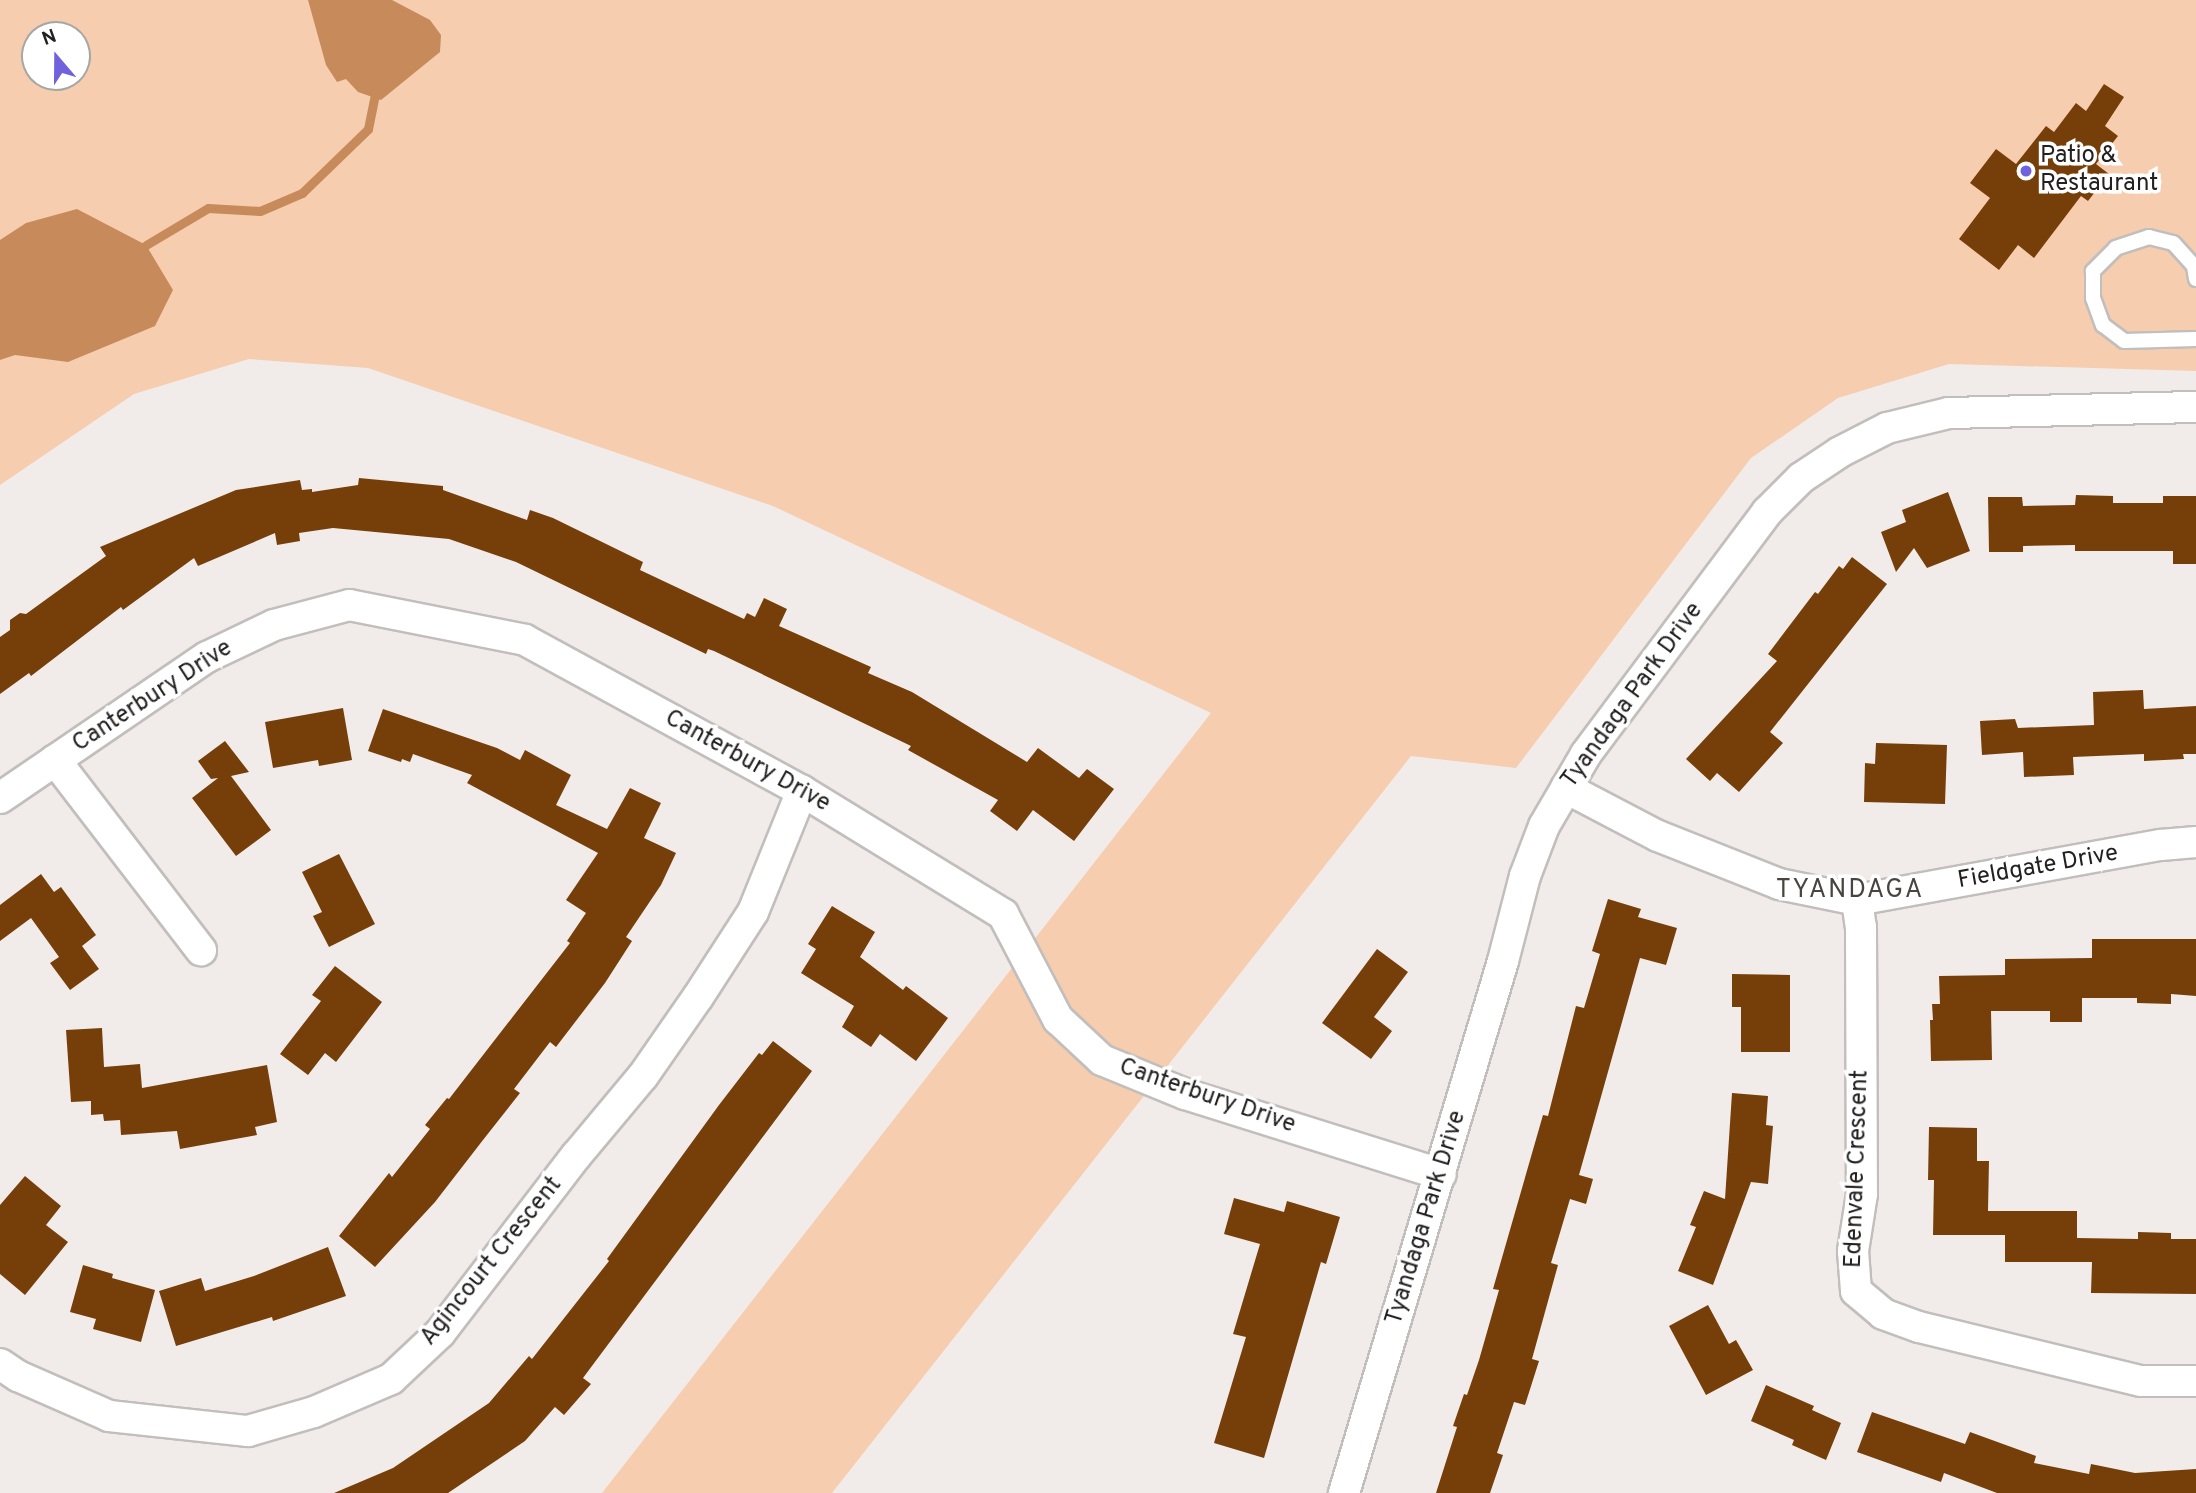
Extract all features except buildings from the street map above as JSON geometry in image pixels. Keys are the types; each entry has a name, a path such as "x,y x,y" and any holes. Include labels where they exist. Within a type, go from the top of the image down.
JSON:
{"street":[{"name":"Tyandaga Park Drive","path":"1345,1493 1441,1174 1525,876 1544,826 1586,754 1767,512 1801,478 1840,452 1887,428 1949,413 2196,407"},
{"name":"Canterbury Drive","path":"0,798 206,657 274,625 349,605 526,640 802,791 1003,914 1058,1018 1102,1060 1185,1094 1441,1174"},
{"path":"55,760 201,950"},
{"name":"Fieldgate Drive","path":"1566,788 1658,835 1779,884 1857,900 2161,845 2196,842"},
{"name":"Agincourt Crescent","path":"0,1364 18,1376 109,1416 248,1431 314,1412 391,1379 440,1333 576,1156 643,1076 753,912 802,791"},
{"name":"Edenvale Crescent","path":"1857,900 1861,927 1862,1194 1853,1251 1856,1291 1884,1314 1919,1326 2141,1381 2196,1381"}],"lane":[{"path":"2196,279 2194,266 2173,243 2149,237 2116,248 2093,271 2093,298 2103,324 2124,341 2196,339"}],"shaded area":[{"path":"0,0 2196,0 2196,371 1949,364 1838,398 1751,458 1516,768 1411,756 832,1493 602,1493 1211,713 773,506 368,368 249,359 134,394 0,485"},
{"path":"308,0 392,0 430,20 441,35 440,52 381,100 358,92 346,79 337,82 326,65"},
{"path":"77,209 146,245 173,290 155,326 68,362 15,355 0,360 0,240 26,223"}],"waterway":[{"path":"146,245 208,208 260,211 302,193 368,129 376,89"}],"place":[{"name":"Patio & Restaurant","path":"2026,171"}],"district":[{"name":"TYANDAGA","path":"1850,891"}]}
